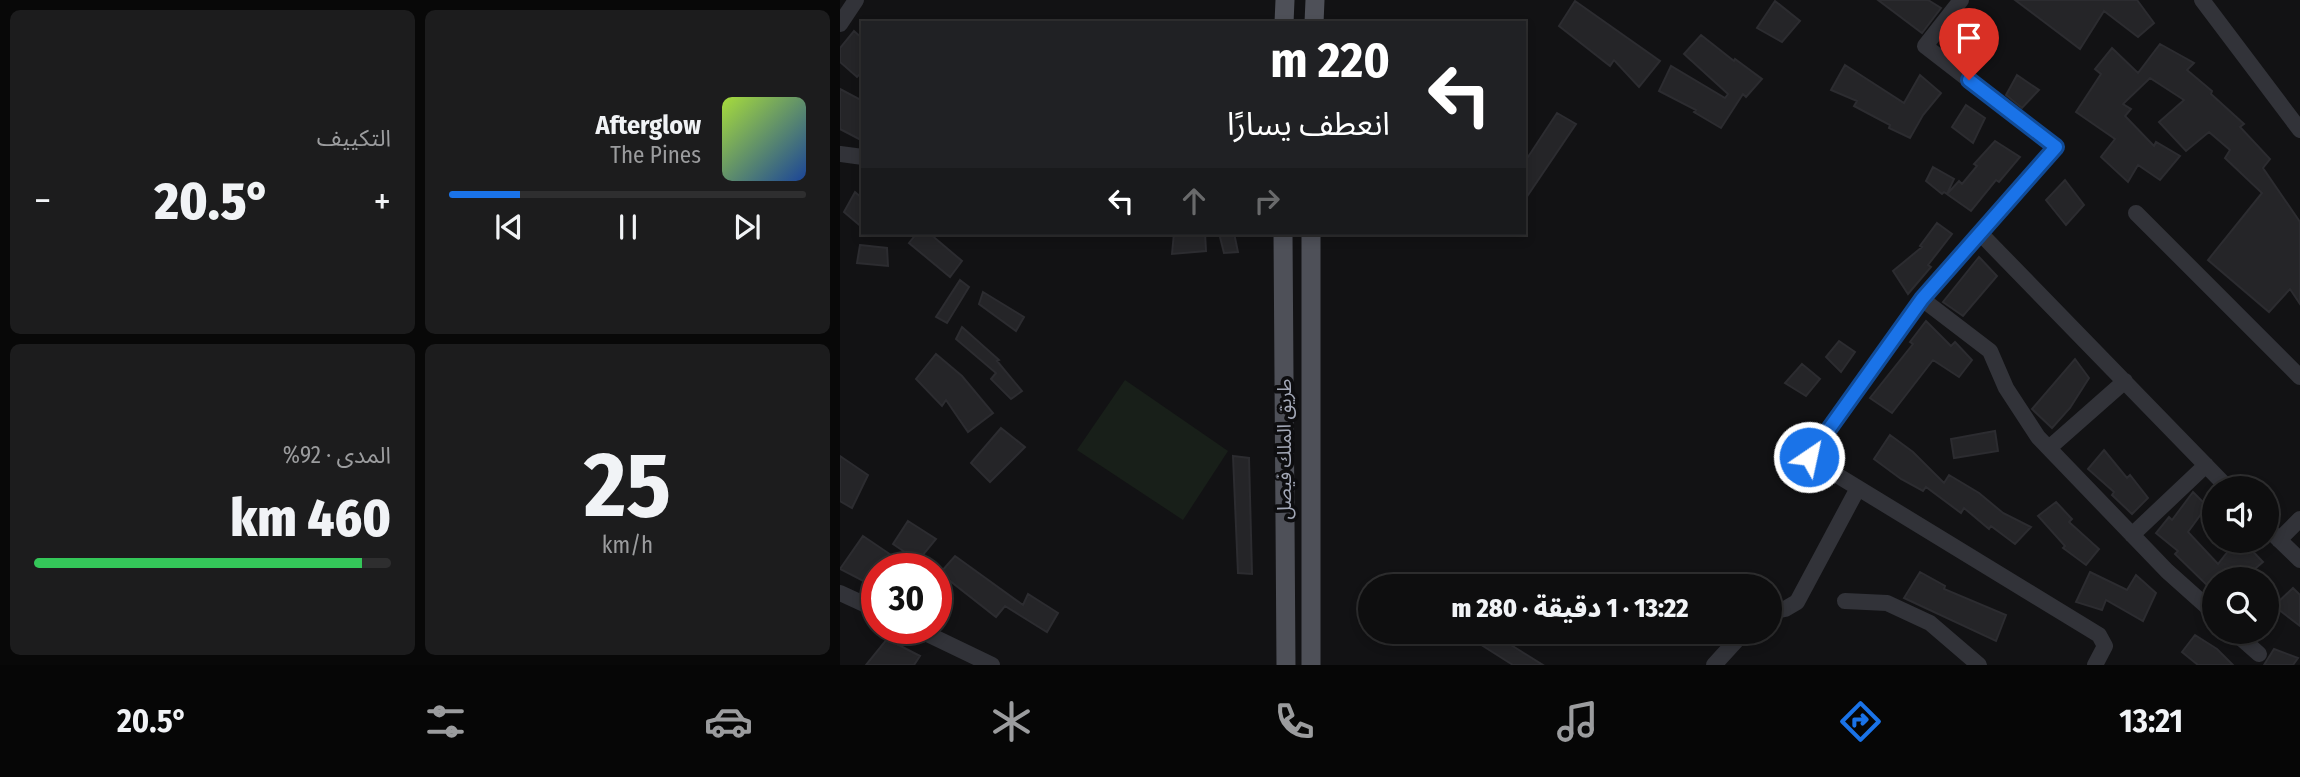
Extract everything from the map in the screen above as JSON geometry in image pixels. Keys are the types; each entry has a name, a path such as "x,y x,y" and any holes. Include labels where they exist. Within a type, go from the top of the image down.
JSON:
{"main road":[{"path":"1284,21 1285,0"},
{"path":"1314,21 1315,0"},
{"name":"طريق الملك فيصل","path":"1283,235 1286,665"},
{"name":"طريق الملك فيصل","path":"1311,235 1311,665"}],"street":[{"path":"842,16 856,0"},
{"path":"1961,0 1925,47 2056,147 1922,299 1809,457 2099,635 2105,646 2095,665"},
{"path":"2202,0 2300,130"},
{"path":"840,154 861,157"},
{"path":"2136,213 2300,377"},
{"path":"1980,233 2217,476"},
{"path":"1922,299 1990,351 2006,388 2038,437 2132,535 2202,602"},
{"path":"2049,448 2124,381"},
{"path":"2132,535 2206,465"},
{"path":"1782,610 1797,602 1858,488"},
{"path":"2300,519 2279,540 2300,560"},
{"path":"840,593 861,603"},
{"path":"1845,601 1887,603 1930,623 1979,665"},
{"path":"948,644 992,665"},
{"path":"1714,665 1733,644"},
{"path":"2248,644 2259,654"}],"shaded area":[{"path":"1125,380 1228,451 1183,520 1077,450"}],"building":[{"path":"1878,0 1928,0 1941,8 1922,33"},
{"path":"2015,0 2137,0 2154,23 2138,37 2104,11 2080,49"},
{"path":"1575,1 1660,61 1639,87 1614,60 1610,66 1559,26"},
{"path":"1775,1 1800,21 1782,42 1757,28"},
{"path":"854,31 861,37 861,73 857,77 840,62 840,48"},
{"path":"1701,35 1762,79 1746,97 1743,94 1721,128 1694,112 1696,110 1659,91 1671,66 1725,98 1728,94 1684,54"},
{"path":"2160,44 2194,63 2187,70 2244,124 2240,127 2270,159 2263,168 2300,222 2300,304 2290,289 2269,312 2208,260 2262,193 2225,158 2230,150 2209,132 2186,151 2159,122 2184,100 2150,78 2123,104 2131,109 2125,116 2154,146 2156,142 2180,156 2160,180 2138,165 2128,182 2101,157 2115,139 2076,112 2101,74 2095,69 2112,48 2138,73"},
{"path":"1845,65 1904,103 1920,75 1941,93 1923,115 1910,138 1854,106 1857,101 1831,90"},
{"path":"2017,75 2039,90 2022,108 2006,95"},
{"path":"840,89 861,100 861,140 840,129"},
{"path":"1966,105 1985,118 1973,143 1952,127"},
{"path":"1557,113 1576,124 1526,198 1526,160"},
{"path":"1995,141 2020,157 1999,182 1996,180 1971,211 1947,194 1959,181 1962,184 1977,166 1974,164"},
{"path":"1933,167 1954,179 1947,194 1942,194 1926,181"},
{"path":"2065,180 2084,205 2066,225 2046,200"},
{"path":"855,192 861,197 861,226 844,212"},
{"path":"1937,223 1952,234 1928,265 1931,267 1908,294 1893,271 1922,247 1920,246"},
{"path":"915,235 931,235 962,261 950,277 909,243"},
{"path":"1174,235 1205,235 1206,251 1172,254"},
{"path":"1220,235 1234,235 1238,252 1224,253"},
{"path":"860,245 887,248 888,266 857,263"},
{"path":"1979,257 1997,276 1963,316 1943,302"},
{"path":"960,280 969,287 947,323 936,317"},
{"path":"983,292 1024,317 1016,331 979,304"},
{"path":"1926,321 1951,346 1955,342 1972,360 1959,377 1933,360 1892,413 1870,398 1913,344 1910,342"},
{"path":"962,327 999,360 997,361 1022,391 1011,399 991,379 996,373 956,339"},
{"path":"1839,341 1855,352 1841,372 1826,357"},
{"path":"936,354 962,376 993,413 968,432 946,400 942,406 916,379"},
{"path":"2075,359 2089,378 2070,408 2052,428 2032,409"},
{"path":"1802,364 1820,379 1806,396 1785,383"},
{"path":"1001,428 1025,447 990,482 971,463"},
{"path":"1995,431 1998,451 1954,458 1951,439"},
{"path":"1890,435 1913,452 1944,483 1949,475 1979,493 2003,513 2031,527 2015,544 1991,526 1989,529 1964,508 1961,513 1926,487 1923,491 1901,479 1874,459"},
{"path":"2104,450 2127,478 2130,475 2148,498 2132,514 2112,495 2114,492 2088,469"},
{"path":"840,456 868,475 852,508 840,501"},
{"path":"1233,456 1249,458 1252,574 1238,573"},
{"path":"2193,492 2202,501 2202,513 2188,532 2202,547 2202,553 2208,553 2218,564 2227,553 2254,553 2263,562 2257,567 2202,567 2202,580 2175,554 2178,551 2156,533 2169,517 2172,520"},
{"path":"2056,502 2072,519 2069,522 2099,549 2086,565 2063,548 2065,546 2038,516"},
{"path":"908,521 936,539 925,553 906,553 893,544"},
{"path":"863,536 888,553 861,553 861,580 840,569"},
{"path":"955,556 1023,605 1028,594 1058,613 1047,632 1005,606 996,617 952,582 952,559"},
{"path":"1920,572 1945,586 1944,589 2006,615 1996,641 1904,598"},
{"path":"2090,572 2127,590 2136,575 2156,593 2143,621 2106,600 2102,610 2076,602"},
{"path":"2293,588 2300,595 2300,626 2279,610 2279,601"},
{"path":"2195,635 2202,639 2202,644 2209,644 2217,649 2233,665 2198,665 2182,652"},
{"path":"883,644 897,644 920,656 914,665 866,665"},
{"path":"1480,644 1509,644 1543,665 1513,665"},
{"path":"2274,649 2298,658 2293,665 2264,665"}],"route":[{"path":"1809,457 1922,299 2056,147 1969,80"}]}
